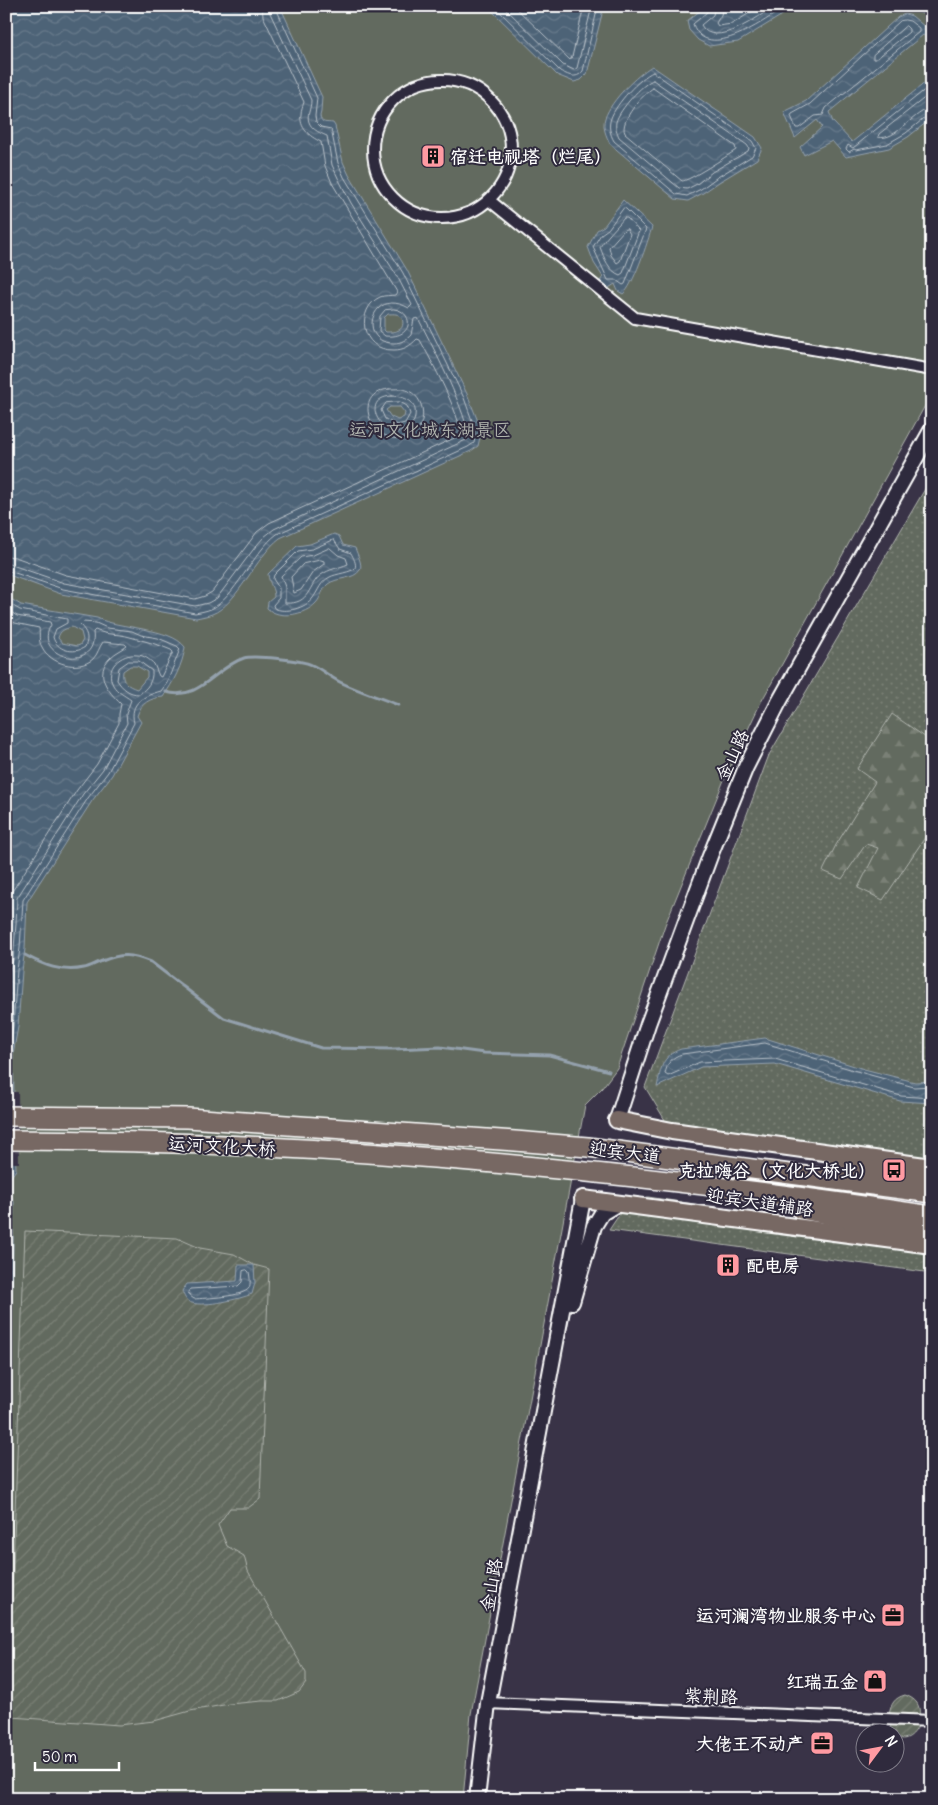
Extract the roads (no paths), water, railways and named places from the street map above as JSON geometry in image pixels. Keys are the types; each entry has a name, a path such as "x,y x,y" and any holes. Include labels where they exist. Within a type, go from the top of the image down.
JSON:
{"highway":[{"name":"运河文化大桥","path":"6,1116 188,1118 436,1136"},
{"name":"迎宾大道","path":"436,1136 588,1147 932,1193"},
{"path":"515,1141 544,1139 599,1141 781,1163 932,1176"},
{"name":"运河文化大桥","path":"6,1140 204,1144 437,1158"},
{"name":"迎宾大道","path":"437,1158 528,1165 729,1187 932,1216"},
{"path":"528,1165 630,1184 821,1212 932,1235"}],"main road":[{"path":"617,1120 672,1131 932,1167"},
{"name":"迎宾大道辅路","path":"583,1199 932,1245"}],"street":[{"path":"429,80 452,80 473,86 491,100 504,118 511,139 510,161 503,182 489,200 472,212 452,218 431,217 410,210 393,198 381,181 374,161 374,140 379,119 391,102 408,88 429,80"},
{"path":"489,200 635,318 932,370"},
{"name":"金山路","path":"617,1120 648,1024 710,856 746,767 779,702 932,429"},
{"name":"金山路","path":"477,1799 488,1704 583,1199"},
{"name":"金山路","path":"550,1380 594,1226 602,1213 617,1204"},
{"name":"紫荆路","path":"488,1704 932,1722"}],"water":[{"path":"6,6 280,6 322,97 321,120 333,123 335,126 343,162 349,175 407,270 468,396 479,424 480,437 478,446 471,451 280,538 263,556 230,601 221,609 206,616 196,618 61,594 6,574","holes":["388,314 397,314 401,317 403,323 401,329 391,332 384,330 384,318","390,407 400,407 405,413 404,417 398,420 391,417 386,410"]},
{"path":"487,6 604,6 587,74 581,80 574,82 557,75"},
{"path":"706,6 797,6 738,42 709,46 698,40 689,30 687,21"},
{"path":"912,6 931,6 932,11 929,15 920,13"},
{"path":"905,14 912,16 932,33 932,40 923,35 829,112 833,122 852,142 932,77 932,118 908,137 889,148 846,157 832,141 804,155 800,147 822,127 817,120 795,138 784,112 806,101 898,17"},
{"path":"652,66 755,137 762,148 757,159 688,201 675,199 610,144 604,128 608,111 625,89"},
{"path":"623,200 652,227 636,273 623,294 618,291 615,284 607,289 600,281 603,277 594,263 588,247 597,230 604,226"},
{"path":"334,534 339,536 343,545 355,548 361,565 360,570 350,577 328,584 316,603 305,611 285,615 272,612 267,608 268,602 274,597 268,574 297,546 310,544"},
{"path":"6,596 21,605 97,618 106,622 156,632 178,640 185,647 180,667 170,686 163,697 150,700 141,708 137,716 141,722 112,775 92,801 27,902 18,1027 13,1054 16,1170 8,1186 14,1202 8,1473 6,1486","holes":["72,627 81,632 83,640 80,645 62,643 58,638 61,632","130,666 137,666 147,672 147,677 137,689 128,685 123,678 123,671"]},
{"path":"765,1038 864,1069 915,1082 932,1081 932,1103 900,1101 775,1064 701,1067 657,1087 663,1064 669,1055 674,1052 681,1049"},
{"path":"238,1265 254,1265 255,1283 252,1294 205,1304 192,1303 185,1298 182,1291 187,1284 237,1281"}],"waterway":[{"path":"166,692 178,694 198,688 234,662 244,658 267,658 307,663 345,684 398,705"},
{"path":"25,955 60,969 86,967 115,957 138,957 151,962 224,1018 321,1048 394,1049 440,1047 484,1053 549,1055 609,1071"}],"place":[{"name":"宿迁电视塔（烂尾）","path":"433,156"},
{"name":"克拉嗨谷（文化大桥北）","path":"894,1170"},
{"name":"配电房","path":"728,1265"},
{"name":"运河澜湾物业服务中心","path":"893,1615"},
{"name":"红瑞五金","path":"875,1681"},
{"name":"大佬王不动产","path":"822,1743"}],"park label":[{"name":"运河文化城东湖景区","path":"430,429"}]}
